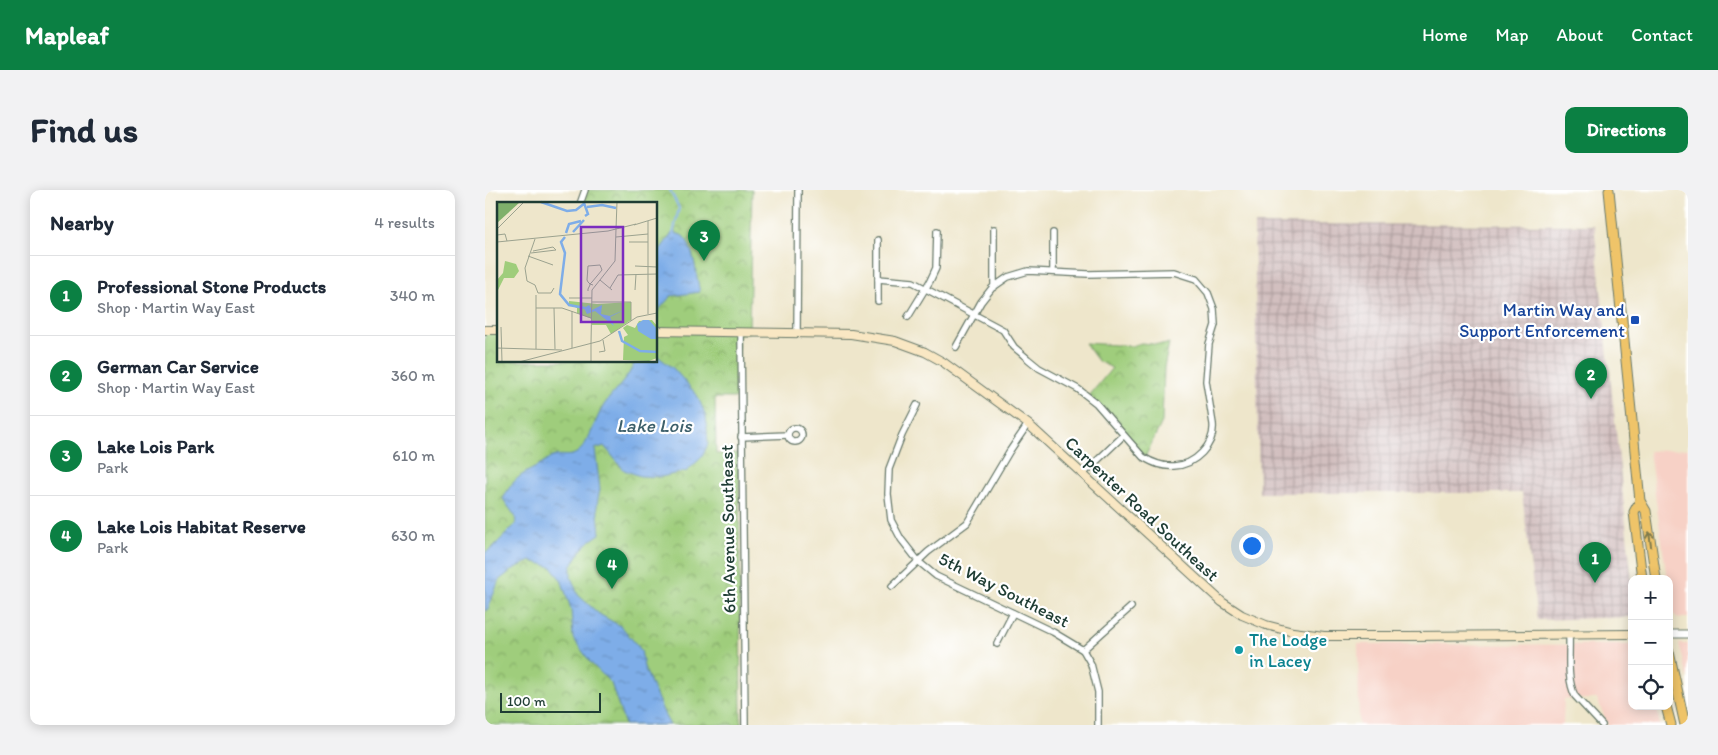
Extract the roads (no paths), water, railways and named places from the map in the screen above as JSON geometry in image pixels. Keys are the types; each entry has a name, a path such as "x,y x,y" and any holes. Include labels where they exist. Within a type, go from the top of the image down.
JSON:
{"main road":[{"path":"1609,190 1640,501 1647,511 1655,575"},
{"name":"Carpenter Road Southeast","path":"657,332 851,334 895,341 925,352 943,362 1028,424 1222,602 1242,615 1266,625 1293,632 1325,636 1628,634"},
{"path":"1640,501 1634,512 1642,575"},
{"path":"1672,665 1685,725"},
{"path":"1667,710 1671,725"}],"street":[{"path":"581,202 585,190"},
{"path":"797,333 798,190"},
{"path":"994,229 995,287"},
{"path":"908,317 936,268 937,231"},
{"path":"1053,233 1053,272"},
{"path":"878,240 878,301"},
{"path":"879,279 913,282 925,289 973,314 1003,330 1014,347 1039,368 1088,397 1103,410 1123,436 1143,457 1152,463 1172,467 1183,465 1191,462 1202,453 1208,444 1213,429 1206,381 1209,344 1215,325 1214,309 1208,293 1196,280 1173,272 1116,274 1028,271 1008,277 995,287 981,302 973,314 955,347"},
{"name":"6th Avenue Southeast","path":"741,332 745,725"},
{"path":"892,586 919,562 901,539 891,520 888,494 889,468 902,435 917,405"},
{"name":"5th Way Southeast","path":"1028,424 967,523 941,542 919,562 936,576 1069,640 1083,650"},
{"path":"741,437 788,435"},
{"path":"1083,474 1123,436"},
{"path":"1098,725 1098,692 1091,664 1083,650 1131,607"},
{"path":"997,644 1013,613"},
{"path":"1569,634 1569,672 1572,690 1575,696 1602,725"},
{"path":"1673,634 1688,634"}],"water":[{"path":"673,232 684,237 691,249 700,292 671,296 657,312 657,250 660,250"},
{"name":"Lake Lois","path":"657,356 673,368 697,395 706,416 708,444 702,457 687,471 661,477 640,476 624,470 604,446 595,449 600,489 597,504 600,534 582,549 571,567 571,577 578,595 599,614 622,627 641,650 644,667 670,725 625,725 611,683 591,663 573,638 571,609 562,582 552,567 531,561 515,568 499,580 488,609 485,611 485,553 516,524 515,516 503,499 507,492 523,474 552,457 572,455 582,448 604,405 634,362 657,362"}],"waterway":[{"path":"670,190 679,208 673,234"}],"place":[{"name":"Lake Lois Park","path":"704,261"},
{"name":"Martin Way and Support Enforcement","path":"1635,320"},
{"name":"German Car Service","path":"1591,399"},
{"name":"Professional Stone Products","path":"1595,583"},
{"name":"Lake Lois Habitat Reserve","path":"612,589"},
{"name":"The Lodge in Lacey","path":"1239,650"}]}
